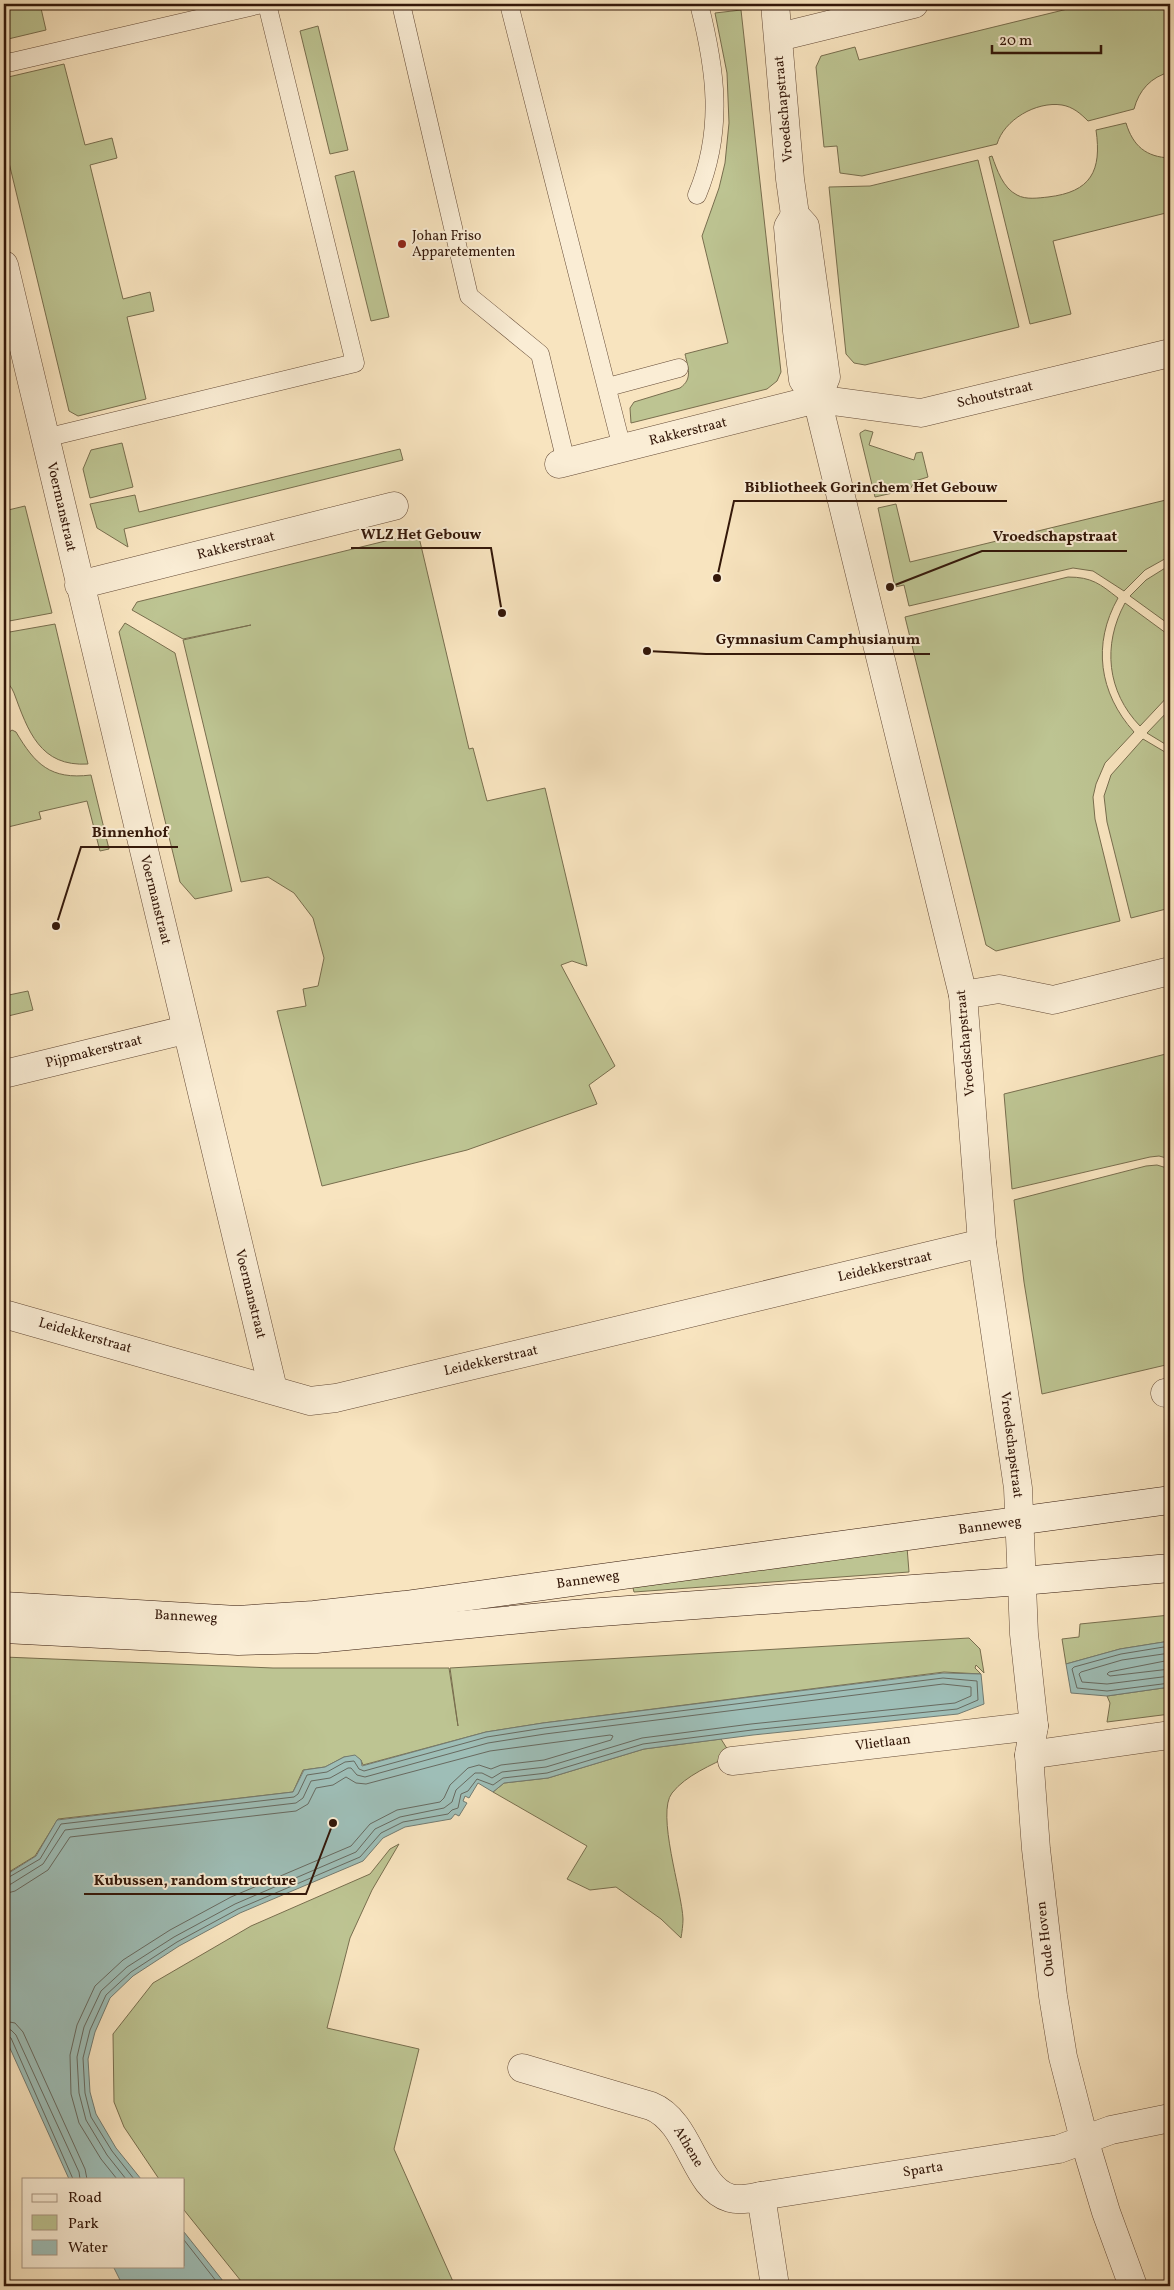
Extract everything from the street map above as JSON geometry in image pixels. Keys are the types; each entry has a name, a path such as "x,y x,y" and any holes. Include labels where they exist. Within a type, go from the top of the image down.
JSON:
{"street":[{"name":"Vroedschapstraat","path":"775,4 790,179 795,215 805,226 826,377 817,399 963,995 982,1244 1015,1464 1022,1581"},
{"path":"778,37 914,4"},
{"name":"Voermanstraat","path":"4,265 185,1030 273,1389"},
{"name":"Schoutstraat","path":"817,399 921,413 1170,353"},
{"name":"Rakkerstraat","path":"563,463 817,399"},
{"name":"Rakkerstraat","path":"79,585 394,506"},
{"path":"963,995 999,989 1053,1000 1170,971"},
{"name":"Pijpmakerstraat","path":"4,1074 185,1030"},
{"name":"Leidekkerstraat","path":"4,1314 310,1401 336,1398 982,1244"},
{"name":"Banneweg","path":"4,1606 237,1620 314,1615 405,1605 1170,1500"},
{"name":"Banneweg","path":"4,1628 238,1641 316,1639 574,1614 1022,1581 1170,1568"},
{"name":"Oude Hoven","path":"1022,1581 1024,1634 1034,1726 1029,1755 1036,1848 1053,1996 1063,2056 1084,2139 1106,2212 1133,2286"},
{"name":"Vlietlaan","path":"732,1761 1034,1726"},
{"path":"1029,1755 1170,1735"},
{"name":"Athene","path":"522,2068 667,2114 714,2188 731,2199 740,2200 761,2196"},
{"name":"Sparta","path":"761,2196 1059,2149 1112,2130 1170,2118"},
{"path":"761,2196 775,2286"}],"lane":[{"path":"4,62 12,62 262,4"},
{"path":"45,438 355,363 267,4"},
{"path":"401,4 469,296 540,354 563,463"},
{"path":"509,4 622,448"},
{"path":"697,195 708,170 716,97 713,65 699,4"},
{"path":"608,387 679,368"}],"green space":[{"path":"4,4 40,4 46,30 4,40"},
{"path":"1088,4 1170,4 1170,72 1157,77 1147,85 1139,96 1134,109 1088,121 1070,107 1062,105 1042,106 1022,114 1014,120 1006,127 997,144 862,176 840,173 837,146 824,147 816,67 821,56 855,47 859,60"},
{"path":"741,10 781,372 777,381 767,389 631,423 630,408 634,402 680,388 684,385 688,377 685,354 728,343 702,236 719,188 725,163 729,123 727,73 715,13"},
{"path":"318,26 348,150 330,154 300,31"},
{"path":"64,64 85,145 112,138 117,158 90,165 123,299 150,292 154,311 127,317 146,399 78,416 69,411 4,142 4,78"},
{"path":"1126,123 1132,138 1147,153 1170,158 1170,212 1053,241 1071,314 1030,324 989,157 992,156 1004,183 1017,195 1024,198 1032,198 1063,194 1084,184 1095,168 1097,157 1096,130"},
{"path":"978,160 1019,327 865,365 854,363 846,354 829,187 870,186"},
{"path":"354,171 389,317 371,321 335,176"},
{"path":"865,430 873,432 869,445 914,460 916,453 922,452 928,477 915,481 910,489 875,497 860,435"},
{"path":"122,443 133,487 90,498 83,469 91,450"},
{"path":"400,449 403,460 124,529 128,547 97,528 90,504 135,495 139,512"},
{"path":"1170,499 1170,556 1145,570 1124,591 1093,571 1073,568 909,606 904,585 895,587 878,508 896,504 910,562"},
{"path":"25,506 52,613 4,622 4,511"},
{"path":"418,533 469,749 473,748 487,801 545,788 587,966 572,961 561,965 615,1066 589,1085 597,1104 467,1150 322,1186 277,1011 306,1006 303,989 318,986 324,958 313,918 294,893 268,877 241,882 183,640 251,625 183,639 132,610 137,602"},
{"path":"1170,565 1170,625 1130,596 1146,580"},
{"path":"1068,577 1083,578 1095,582 1118,598 1110,615 1105,633 1102,650 1103,668 1113,701 1122,717 1134,732 1105,763 1093,797 1095,819 1120,921 996,951 986,945 905,617"},
{"path":"1125,603 1170,636 1170,694 1140,726 1120,698 1112,668 1111,651 1113,635"},
{"path":"125,623 175,653 232,891 195,899 180,882 119,632"},
{"path":"55,624 88,764 58,760 38,744 25,721 3,672 4,633"},
{"path":"1170,709 1170,747 1147,733"},
{"path":"12,730 16,732 37,761 45,767 65,775 91,775 109,849 100,851 87,801 39,812 41,819 4,828 4,736"},
{"path":"1143,739 1170,755 1170,908 1131,918 1107,822 1104,796 1111,775"},
{"path":"28,991 33,1010 4,1017 4,996"},
{"path":"1170,1053 1170,1159 1159,1156 1150,1157 1012,1189 1004,1094"},
{"path":"1157,1165 1170,1169 1170,1364 1042,1394 1024,1282 1014,1200 1146,1166"},
{"path":"907,1547 909,1572 634,1592 632,1584"},
{"path":"1170,1615 1170,1641 1120,1649 1066,1664 1062,1639 1079,1637 1080,1624"},
{"path":"969,1638 980,1649 984,1673 976,1665 975,1668 981,1674 944,1672 543,1723 486,1732 363,1765 361,1760 355,1756 344,1757 325,1767 303,1770 293,1792 58,1819 35,1856 4,1875 4,1657 273,1668 449,1668 458,1726 450,1668"},
{"path":"1170,1687 1170,1714 1107,1722 1110,1703 1107,1696"},
{"path":"721,1739 731,1755 684,1781 672,1793 668,1803 668,1835 682,1907 681,1938 661,1919 616,1887 590,1890 567,1879 587,1846 493,1792 504,1783 548,1778 644,1749"},
{"path":"399,1844 372,1890 350,1938 327,2028 419,2049 394,2149 455,2286 245,2286 185,2211 185,2178 158,2178 124,2127 114,2102 113,2034 153,1983 251,1926 370,1874 390,1849"}],"water":[{"path":"1170,1641 1170,1687 1107,1696 1071,1693 1066,1664 1120,1649"},
{"path":"943,1673 981,1674 984,1704 958,1714 753,1735 644,1749 548,1778 504,1783 493,1792 478,1783 469,1798 465,1796 463,1801 467,1803 459,1816 455,1814 451,1819 405,1827 383,1838 363,1861 240,1913 179,1946 133,1976 110,1998 95,2032 88,2059 90,2092 96,2114 116,2148 140,2178 69,2178 4,2035 4,1876 36,1856 57,1820 293,1792 304,1770 325,1767 344,1757 355,1755 361,1760 362,1766 486,1732 543,1723"},
{"path":"185,2233 227,2286 123,2286 114,2268 185,2268"}],"place":[{"name":"Johan Friso Apparetementen","path":"402,244"},
{"name":"Bibliotheek Gorinchem Het Gebouw","path":"717,578"},
{"name":"Vroedschapstraat","path":"890,587"},
{"name":"WLZ Het Gebouw","path":"502,613"},
{"name":"Gymnasium Camphusianum","path":"647,651"},
{"name":"Binnenhof","path":"56,926"},
{"name":"Kubussen, random structure","path":"333,1823"}]}
